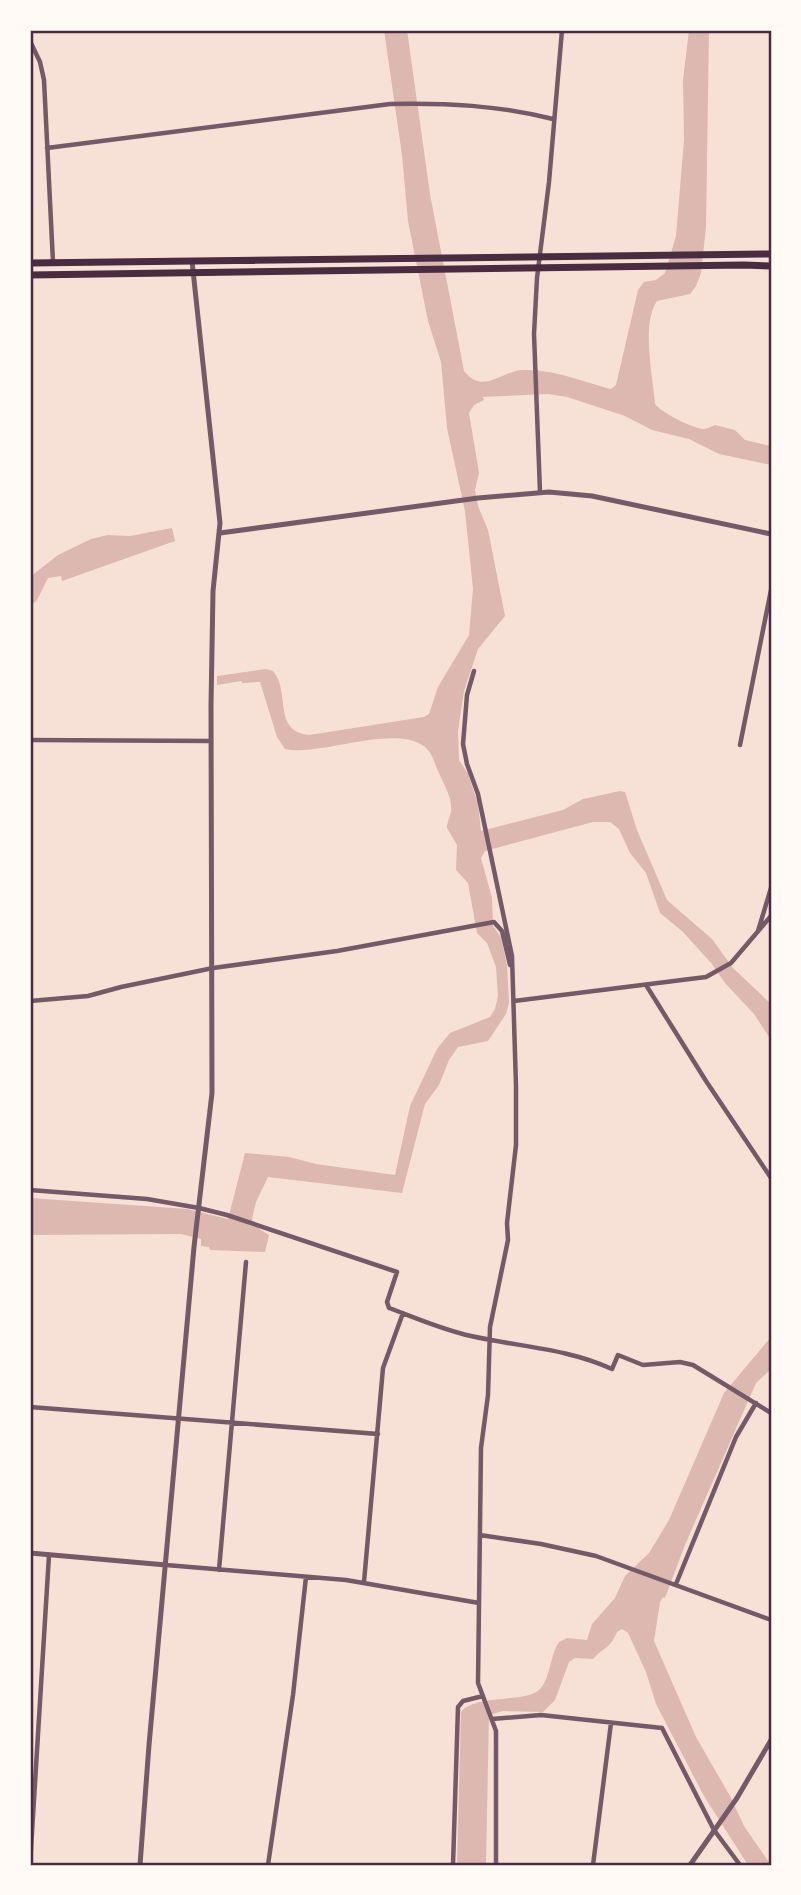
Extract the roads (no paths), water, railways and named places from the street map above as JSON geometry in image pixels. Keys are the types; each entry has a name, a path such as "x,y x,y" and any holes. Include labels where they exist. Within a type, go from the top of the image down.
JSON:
{"main road":[{"path":"30,263 771,254"},
{"path":"30,275 771,266"}],"street":[{"path":"540,492 534,334 562,30"},
{"path":"30,41 40,62 44,80 52,262"},
{"path":"47,148 390,104 483,105 553,119"},
{"path":"140,1865 194,1247 212,1093 212,591 220,533 192,261"},
{"path":"220,533 540,492 592,496 771,534"},
{"path":"740,745 771,590"},
{"path":"474,671 467,695 463,744 486,830 512,956 516,1086 514,1171 507,1223 508,1240 493,1308 489,1339 488,1395 481,1448 478,1683 496,1731 496,1865"},
{"path":"30,740 211,741"},
{"path":"757,935 771,888"},
{"path":"514,1001 706,977 731,963 771,916"},
{"path":"30,1001 88,996 212,968 337,951 494,922 502,931 512,972"},
{"path":"646,985 771,1178"},
{"path":"30,1190 148,1199 227,1215 397,1272 387,1302 389,1308 459,1333 566,1352 612,1369 618,1355 643,1365 680,1362 697,1367 771,1413"},
{"path":"219,1570 246,1262"},
{"path":"363,1582 383,1368 403,1313"},
{"path":"675,1584 736,1437 754,1402"},
{"path":"30,1407 378,1434"},
{"path":"480,1535 560,1547 626,1566 771,1620"},
{"path":"30,1553 363,1582 479,1604"},
{"path":"30,1865 49,1555"},
{"path":"268,1865 293,1695 306,1577"},
{"path":"453,1865 458,1707 463,1701 484,1697"},
{"path":"491,1718 541,1716 662,1728 715,1828 740,1865"},
{"path":"593,1865 611,1723"},
{"path":"690,1865 737,1798 771,1740"}]}
